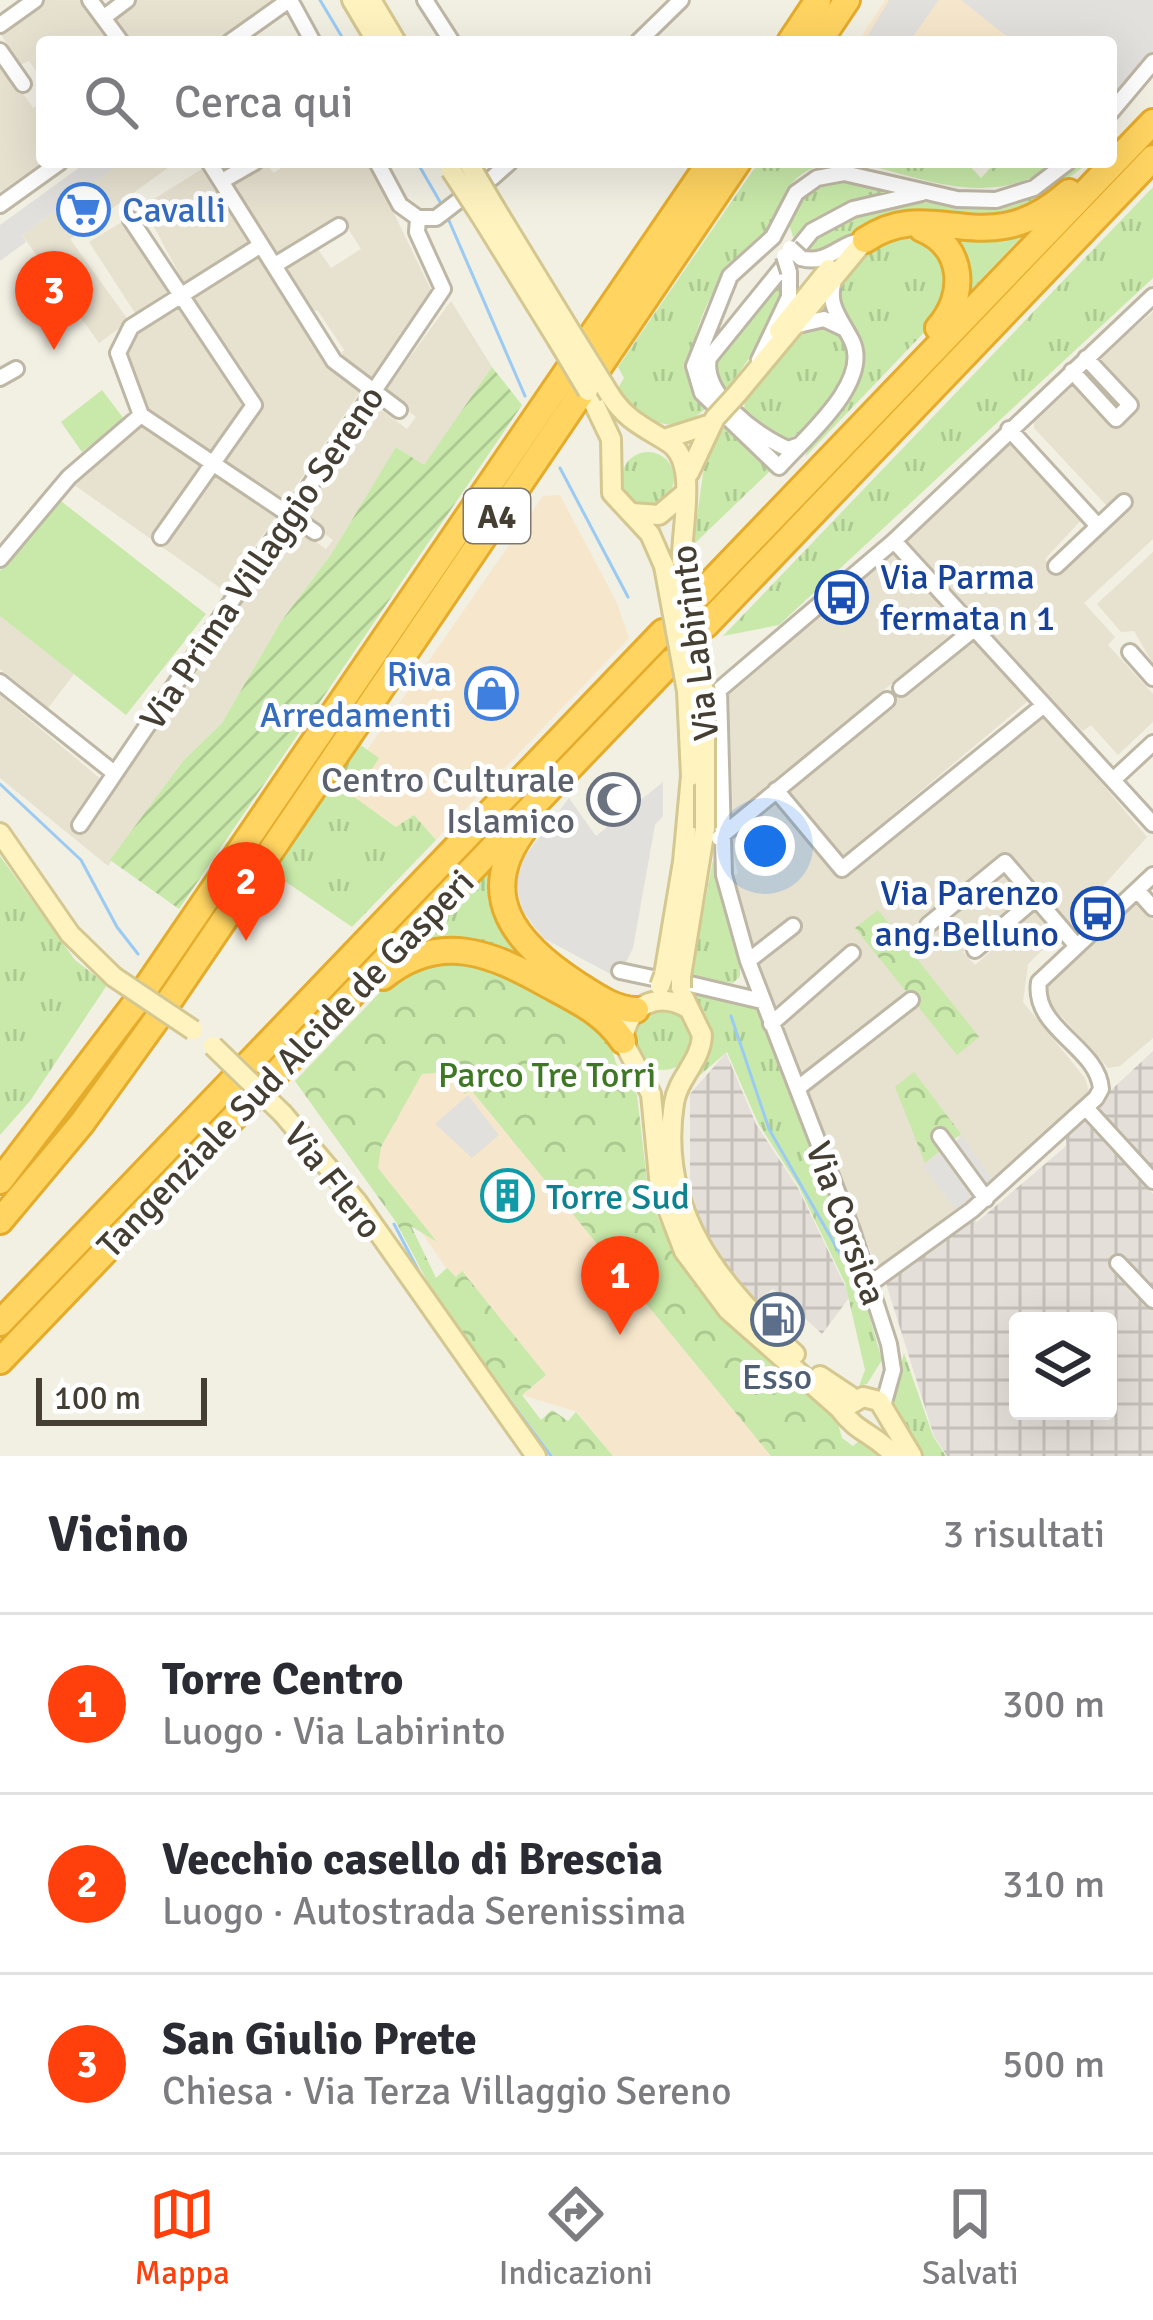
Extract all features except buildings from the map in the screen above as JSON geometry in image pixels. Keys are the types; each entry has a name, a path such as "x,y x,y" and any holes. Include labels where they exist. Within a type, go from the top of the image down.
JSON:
{"highway":[{"path":"794,36 818,0"},
{"path":"823,36 847,0"},
{"path":"1117,154 1153,122"},
{"path":"706,625 1153,158"},
{"name":"A4","path":"0,1181 137,1001 706,168"},
{"name":"A4","path":"0,1221 82,1124 159,1016 735,168"},
{"path":"865,241 888,226 909,223 976,231 1012,225 1058,201 1099,168"},
{"path":"699,595 1103,168"},
{"path":"885,401 912,357 946,320 958,292 957,269 949,248 909,223"},
{"name":"Tangenziale Sud Alcide de Gasperi","path":"0,1323 663,632"},
{"name":"Tangenziale Sud Alcide de Gasperi","path":"0,1361 671,662"},
{"path":"586,753 514,845 505,865 504,901 521,941 542,962 593,994 665,987"},
{"path":"294,1050 325,1034 406,960 444,949 480,951 511,964 604,1016 623,1041"}],"main road":[{"path":"352,0 373,36"},
{"path":"371,0 392,36"},
{"name":"Via Labirinto","path":"458,168 563,334 629,419 681,453 687,482 680,546 705,698 712,833 665,987 623,1041"},
{"path":"687,482 713,421 865,241"},
{"path":"740,390 820,278 865,241"},
{"name":"Via Labirinto","path":"563,334 606,421 613,458 609,484 623,508 650,534 664,566 687,691 691,776 665,987"},
{"path":"613,458 630,441 659,438 713,421"},
{"name":"Via Labirinto","path":"623,508 640,516 659,515 676,506 687,482"},
{"name":"Via Flero","path":"0,832 70,934 114,977 212,1046 283,1114 357,1202 536,1456"},
{"path":"665,987 689,1009"},
{"path":"665,987 689,1009 702,1035 699,1054 676,1094 672,1143 679,1197 693,1235 749,1312 824,1380 884,1411 912,1456"},
{"path":"623,1041 654,1106 663,1201 684,1251 728,1310 855,1431 870,1435 895,1456"},
{"path":"640,1071 669,1078 688,1070"},
{"path":"848,1420 860,1398"},
{"name":"Via Corsica","path":"870,1435 884,1411"}],"street":[{"path":"0,25 35,0"},
{"path":"90,0 117,36"},
{"path":"103,18 127,0"},
{"path":"239,36 290,0 310,36"},
{"path":"425,0 448,36"},
{"path":"644,36 681,0"},
{"path":"0,51 23,84"},
{"path":"1117,105 1153,62"},
{"path":"0,205 52,168"},
{"path":"213,168 334,361 400,410"},
{"path":"223,181 245,168"},
{"path":"380,168 400,205 418,218 450,207"},
{"path":"492,178 503,168"},
{"path":"759,360 786,304 787,244 796,193 830,175 868,176 967,200 1006,198 1042,183 1061,168"},
{"path":"797,446 784,448 772,441 717,392 707,376 709,358 812,231 853,209 929,192"},
{"name":"Via Prima Villaggio Sereno","path":"80,825 443,290 417,232 418,218"},
{"path":"131,220 254,405 161,537"},
{"path":"275,266 340,226"},
{"path":"787,244 820,260 850,242 865,241"},
{"path":"787,244 730,276 694,366 702,393 779,467 854,369 855,351 831,300 834,280"},
{"path":"262,245 131,327 122,341 121,365 141,415 315,532"},
{"path":"1152,298 894,541 1153,824"},
{"path":"798,325 824,319 843,328"},
{"path":"1072,371 1116,418 1130,405 1086,358"},
{"path":"0,378 16,369"},
{"path":"0,559 69,477 141,415"},
{"path":"1009,429 1098,526"},
{"path":"1056,566 1124,502"},
{"name":"Via Corsica","path":"884,1411 892,1359 871,1282 748,961 712,833 719,690 894,541"},
{"path":"902,688 974,629"},
{"path":"1130,652 1153,678"},
{"path":"0,682 113,772"},
{"path":"712,833 776,790 887,700"},
{"path":"776,790 842,869 1044,705"},
{"path":"1113,780 1153,742"},
{"path":"928,925 1005,862 1075,944"},
{"path":"871,1282 986,1199 1087,1109 1101,1080 1046,1015 1037,992 1043,973 1153,874"},
{"path":"1137,890 1153,908"},
{"path":"975,950 1036,898"},
{"path":"748,961 793,926"},
{"path":"771,1024 852,953"},
{"path":"620,971 665,987 762,1000"},
{"path":"798,1088 911,1000"},
{"path":"1087,1109 1153,1181"},
{"path":"940,1136 986,1199"},
{"path":"1118,1263 1153,1300"},
{"path":"860,1398 883,1378 892,1359"}],"shaded area":[{"path":"44,0 80,0 107,36 36,36 36,71 29,61 20,65 0,33"},
{"path":"137,0 275,0 225,36 129,36 111,19"},
{"path":"885,0 1153,0 1153,57 1117,96 1117,36 862,36"},
{"path":"889,0 939,0 913,36 868,36"},
{"path":"961,0 1153,0 1153,52 1117,92 1117,36 1006,36"},
{"path":"0,60 36,106 36,167 0,192"},
{"path":"79,168 115,168 22,235 26,242 0,261 0,225"},
{"path":"115,168 168,168 70,239 129,321 99,343 22,235"},
{"path":"206,168 252,241 185,285 143,206"},
{"path":"255,168 270,168 274,173 281,168 372,168 433,294 371,380 339,357 344,350 318,311 307,310 284,268 317,248 331,268 361,249 342,219 279,258 231,183"},
{"path":"125,220 173,288 135,313 89,242"},
{"path":"261,255 323,362 361,390 285,502 223,460 262,404 193,296"},
{"path":"451,301 492,367 424,466 397,447 332,553 280,623 222,723 183,761 108,866 0,778 0,695 103,781 75,826 83,831 289,523 326,549 333,540 298,515 373,404 407,429 416,417 384,392"},
{"path":"181,305 246,402 213,452 144,407 127,355 134,333"},
{"path":"1153,312 1153,539 1084,603 1115,637 1108,645 1153,694 1153,722 1118,755 1091,725 1083,731 1044,693 942,580 946,571 941,565 933,570 902,537 1004,445 1012,444 1083,518 1045,559 1053,569 1129,500 1121,493 1107,506 1034,428 1034,418 1074,381 1116,423 1139,401 1099,357"},
{"path":"140,423 206,464 153,539 163,544 215,469 278,514 223,590 73,484"},
{"name":"Riva Arredamenti","path":"560,495 617,603 629,638 436,840 414,815 397,827 353,797 378,759 367,750 543,496"},
{"path":"891,547 963,624 733,816 729,693"},
{"path":"1153,552 1153,664 1134,631 1121,632 1097,604"},
{"path":"0,616 74,674 48,708 0,669"},
{"path":"973,636 1028,701 842,857 782,790"},
{"path":"1043,714 1147,837 1095,895 1099,900 1069,925 1004,852 911,929 923,940 1004,870 1026,896 963,952 975,965 990,952 989,944 1034,908 1059,934 1028,964 1023,1002 1085,1078 1091,1098 994,1188 956,1133 931,1133 977,1196 880,1276 780,1021 858,960 849,950 780,1017 753,950 733,877 738,873 729,836 778,796 838,873"},
{"path":"663,782 663,816 655,825 633,948 618,978 543,938 522,910 516,882 525,856 569,798 596,836"},
{"path":"1129,904 1138,905 1153,920 1153,1038 1120,1066 1108,1068 1044,997 1045,977"},
{"path":"1153,1051 1153,1168 1093,1107"},
{"path":"726,1053 756,1124 798,1188 846,1288 849,1298 822,1334 773,1289 755,1302 716,1252 690,1199 690,1094"},
{"path":"446,1072 464,1093 470,1089 771,1456 613,1456 577,1412 522,1395 545,1376 461,1272 457,1277 446,1268 377,1168 381,1147 413,1083 422,1074"},
{"path":"468,1095 499,1135 472,1158 435,1124"},
{"path":"1081,1117 1153,1194 1153,1456 947,1456 934,1436 884,1277 967,1213 977,1222 1066,1146 1066,1132"},
{"path":"962,1136 994,1182 957,1211 923,1166"}],"green space":[{"path":"815,168 796,179 765,235 734,261 711,297 691,357 696,394 706,408 682,423 659,423 617,390 624,378 618,367 754,169"},
{"path":"878,168 972,168 981,178 990,168 1048,168 1004,186 979,188"},
{"path":"1072,168 1082,168 1020,214 863,233 817,256 805,253 831,226 867,210 927,203 1000,208 1029,200"},
{"path":"857,183 895,190 822,217 796,246 789,224 799,203 823,186"},
{"path":"1153,187 1153,278 779,625 723,636"},
{"path":"1029,229 965,296 948,236"},
{"path":"916,239 937,250 948,279 935,321 805,457 820,430 852,393 864,364 861,341 837,295 841,283 866,253 890,241"},
{"path":"782,278 773,319 725,391 714,365 718,356"},
{"path":"823,325 843,336 850,355 844,379 805,428 785,440 744,409 747,398 787,347"},
{"path":"492,367 522,405 179,909 110,860 183,761 222,723 280,623 332,553 396,447 424,465"},
{"path":"102,390 124,419 82,452 61,422"},
{"path":"724,426 771,470 693,545 704,467"},
{"path":"648,452 666,460 674,478 666,496 648,504 630,496 622,478 630,460"},
{"path":"57,498 206,614 126,715 0,616 0,571"},
{"path":"359,744 379,758 354,797 396,827 414,815 436,840 352,927 273,873"},
{"path":"0,856 75,960 107,985 30,1101 0,1135"},
{"path":"501,856 497,871 545,970 468,941 411,949"},
{"path":"713,860 740,963 740,976 733,983 691,978"},
{"path":"878,910 979,1037 957,1055 855,928"},
{"name":"Parco Tre Torri","path":"438,959 491,965 606,1031 616,1063 637,1095 649,1199 682,1267 738,1332 834,1410 842,1438 853,1446 860,1440 886,1456 771,1456 471,1090 465,1094 446,1072 422,1074 381,1147 378,1168 437,1242 411,1226 436,1278 447,1268 456,1277 462,1271 546,1375 522,1395 541,1420 552,1410 568,1421 576,1412 613,1456 553,1456 435,1296 396,1222 295,1081 388,984"},
{"path":"692,991 758,1009 846,1235 882,1360 867,1384 859,1386 865,1370 845,1283 798,1185 758,1123 727,1052 692,1082 709,1055 712,1037"},
{"path":"663,1010 684,1019 693,1040 684,1061 663,1070 642,1061 633,1040 642,1019"},
{"path":"914,1072 961,1134 925,1163 895,1087"},
{"path":"904,1353 933,1436 946,1456 920,1456 890,1407"}],"waterway":[{"path":"320,0 341,36"},
{"path":"420,168 443,207"},
{"path":"447,216 525,396"},
{"path":"560,468 628,597"},
{"path":"0,784 81,860 117,927 138,954"},
{"path":"731,1016 769,1129 842,1257"},
{"path":"394,1224 426,1285"},
{"path":"459,1332 551,1456"}],"place":[{"name":"Cavalli","path":"83,209"},
{"name":"San Giulio Prete","path":"54,350"},
{"name":"Via Parma fermata n 1","path":"841,597"},
{"name":"Riva Arredamenti","path":"491,694"},
{"name":"Centro Culturale Islamico","path":"614,800"},
{"name":"Via Parenzo ang.Belluno","path":"1098,913"},
{"name":"Vecchio casello di Brescia","path":"246,941"},
{"name":"Torre Sud","path":"507,1196"},
{"name":"Esso","path":"777,1320"},
{"name":"Torre Centro","path":"620,1335"}]}
